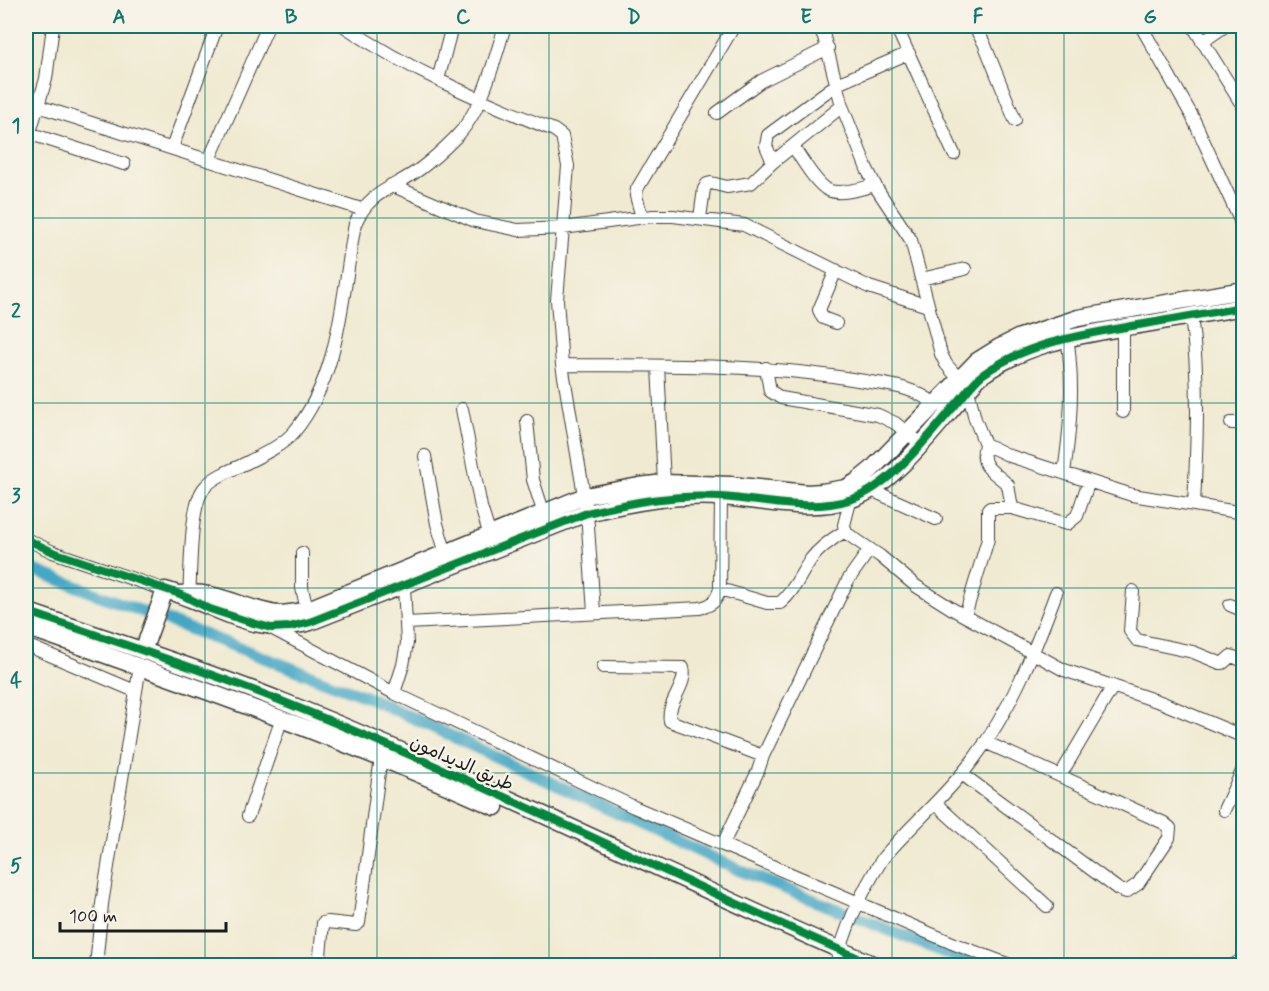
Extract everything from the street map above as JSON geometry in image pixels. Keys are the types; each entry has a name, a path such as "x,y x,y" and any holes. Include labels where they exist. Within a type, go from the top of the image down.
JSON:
{"street":[{"path":"54,26 46,79 27,133 124,164"},
{"path":"172,148 217,26"},
{"path":"209,160 268,26"},
{"path":"344,26 360,31 438,80 479,100 554,130 562,136 568,166 557,300 562,365 586,504 594,612"},
{"path":"438,80 452,26"},
{"path":"96,966 102,904 141,658 181,594 200,494 218,477 261,456 293,433 320,390 334,345 355,224 361,209 368,201 391,185 421,168 457,137 479,100 505,26"},
{"path":"642,217 636,194 637,189 734,26"},
{"path":"819,26 828,48 842,106 875,185 909,235 941,354 946,364 964,384 985,444 984,462 989,471 1008,485 1012,508"},
{"path":"896,26 954,154"},
{"path":"974,26 984,43 1016,120"},
{"path":"1141,26 1192,116 1239,218 1244,234"},
{"path":"1193,26 1244,108"},
{"path":"1202,42 1226,26"},
{"path":"717,113 761,81 828,48"},
{"path":"773,162 766,146 768,135 837,84 909,53"},
{"path":"38,106 361,209"},
{"path":"700,218 704,189 707,184 727,187 751,183 773,162 842,106"},
{"path":"792,146 820,184 830,191 875,185"},
{"path":"391,185 475,221 518,230 563,228 642,217 673,216 734,222 753,228 874,289 928,306"},
{"path":"921,279 965,269"},
{"path":"836,270 819,310 823,318 836,324"},
{"path":"1244,291 1078,318 1065,331 1039,346 1008,358 935,404 907,432 860,487 844,525 845,531 916,586 1034,654 1065,670 1163,702 1244,737"},
{"path":"1065,331 1123,328 1244,307"},
{"path":"1191,316 1197,370 1194,505"},
{"path":"1123,328 1123,412"},
{"path":"1064,473 1071,421 1072,384 1065,331"},
{"path":"562,365 766,368 903,387 916,391 935,404"},
{"path":"658,366 664,483"},
{"path":"766,368 770,391 781,398 878,415 895,423 921,444"},
{"path":"586,504 682,496 721,497 804,505 828,504 860,487 888,477 921,444 964,384"},
{"path":"462,409 478,496 492,542"},
{"path":"527,421 533,480 546,520"},
{"path":"985,444 997,451 1132,495 1244,513"},
{"path":"425,456 437,524 448,560"},
{"path":"965,616 988,539 988,510 990,508 1012,508 1067,524 1077,516 1089,481"},
{"path":"271,627 290,627 308,616 586,504 639,486 664,483 731,485 807,493 860,487 936,519"},
{"path":"406,623 711,606 716,601 720,589 721,497"},
{"path":"720,589 767,603 780,603 813,556 824,545 845,531"},
{"path":"26,539 53,552 181,594 210,609 271,627 394,693 634,807 723,844 857,907 1013,966"},
{"path":"723,844 848,580 870,549"},
{"path":"302,553 302,588 308,616"},
{"path":"181,594 205,593 279,614 308,616 404,586 448,560"},
{"path":"394,693 405,654 404,586"},
{"path":"1133,591 1130,631 1137,640 1193,652 1220,663 1231,656 1244,661"},
{"path":"841,956 857,907 883,858 962,774 1006,708 1034,654 1056,593"},
{"path":"1230,605 1244,611"},
{"name":"طريق الديدامون","path":"26,611 381,758 426,770"},
{"name":"طريق الديدامون","path":"26,627 141,658 278,700 426,770 841,956 877,966"},
{"path":"26,645 135,691"},
{"path":"603,667 683,668 684,674 669,711 669,722 763,756"},
{"path":"1060,776 1113,686"},
{"path":"248,816 282,718"},
{"path":"962,774 1118,889 1126,892 1131,890 1169,838 1170,828 1164,823 985,742"},
{"path":"319,966 323,923 356,925 359,923 381,758"},
{"path":"1224,810 1244,767"},
{"path":"935,803 1047,906"},
{"path":"1232,966 1244,958"}],"waterway":[{"path":"26,567 146,613"},
{"path":"166,620 372,699 741,871 978,966"}],"cycle path":[{"path":"26,539 53,552 180,594 210,609 271,628 290,627 310,622 587,513 604,509 637,502 704,496 804,505 820,505 852,499 867,492 896,471 982,375 1017,355 1073,337 1244,307"},
{"path":"26,611 216,676 355,731 877,966"}]}
